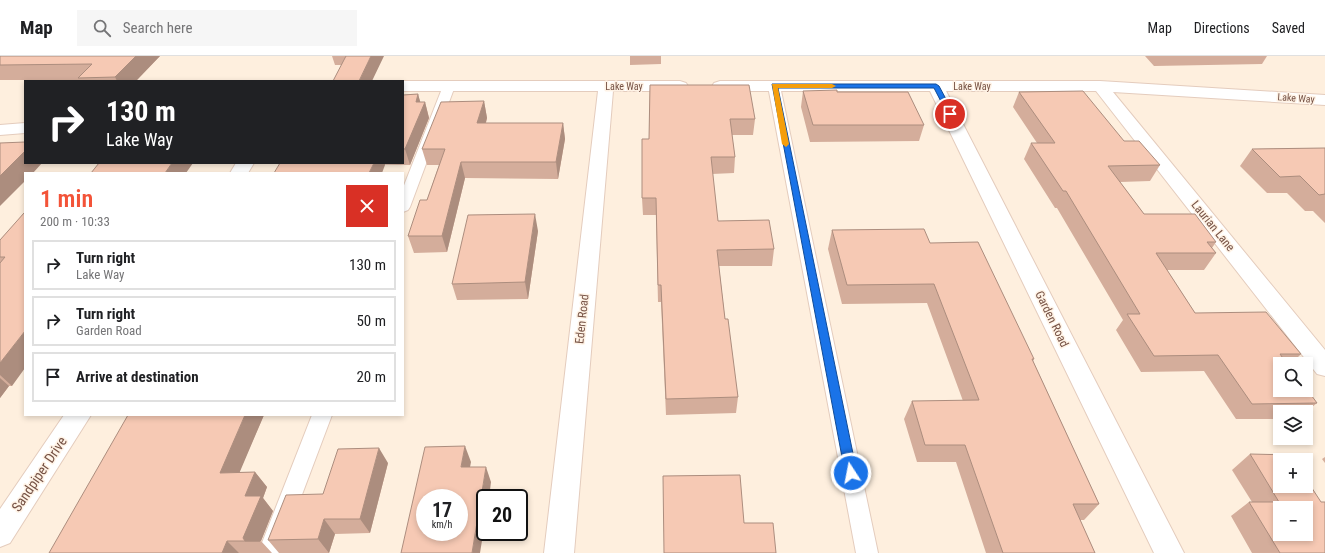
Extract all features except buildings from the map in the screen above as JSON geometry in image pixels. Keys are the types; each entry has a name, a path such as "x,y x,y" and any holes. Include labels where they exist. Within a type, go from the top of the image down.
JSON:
{"street":[{"name":"Lake Way","path":"404,86 1100,86 1325,100"},
{"name":"Eden Road","path":"559,553 606,86"},
{"name":"Garden Road","path":"936,86 1168,553"},
{"name":"Laurian Lane","path":"1100,86 1325,367"},
{"path":"1304,99 1325,117"},
{"path":"0,130 24,128"},
{"name":"Sandpiper Drive","path":"0,533 77,416"}],"lane":[{"path":"404,204 449,86"},
{"path":"774,86 867,553"},
{"path":"269,553 322,416"}],"slow traffic":[{"path":"786,144 774,86 832,86"}],"route":[{"path":"851,473 774,86 936,86 950,114"}]}
